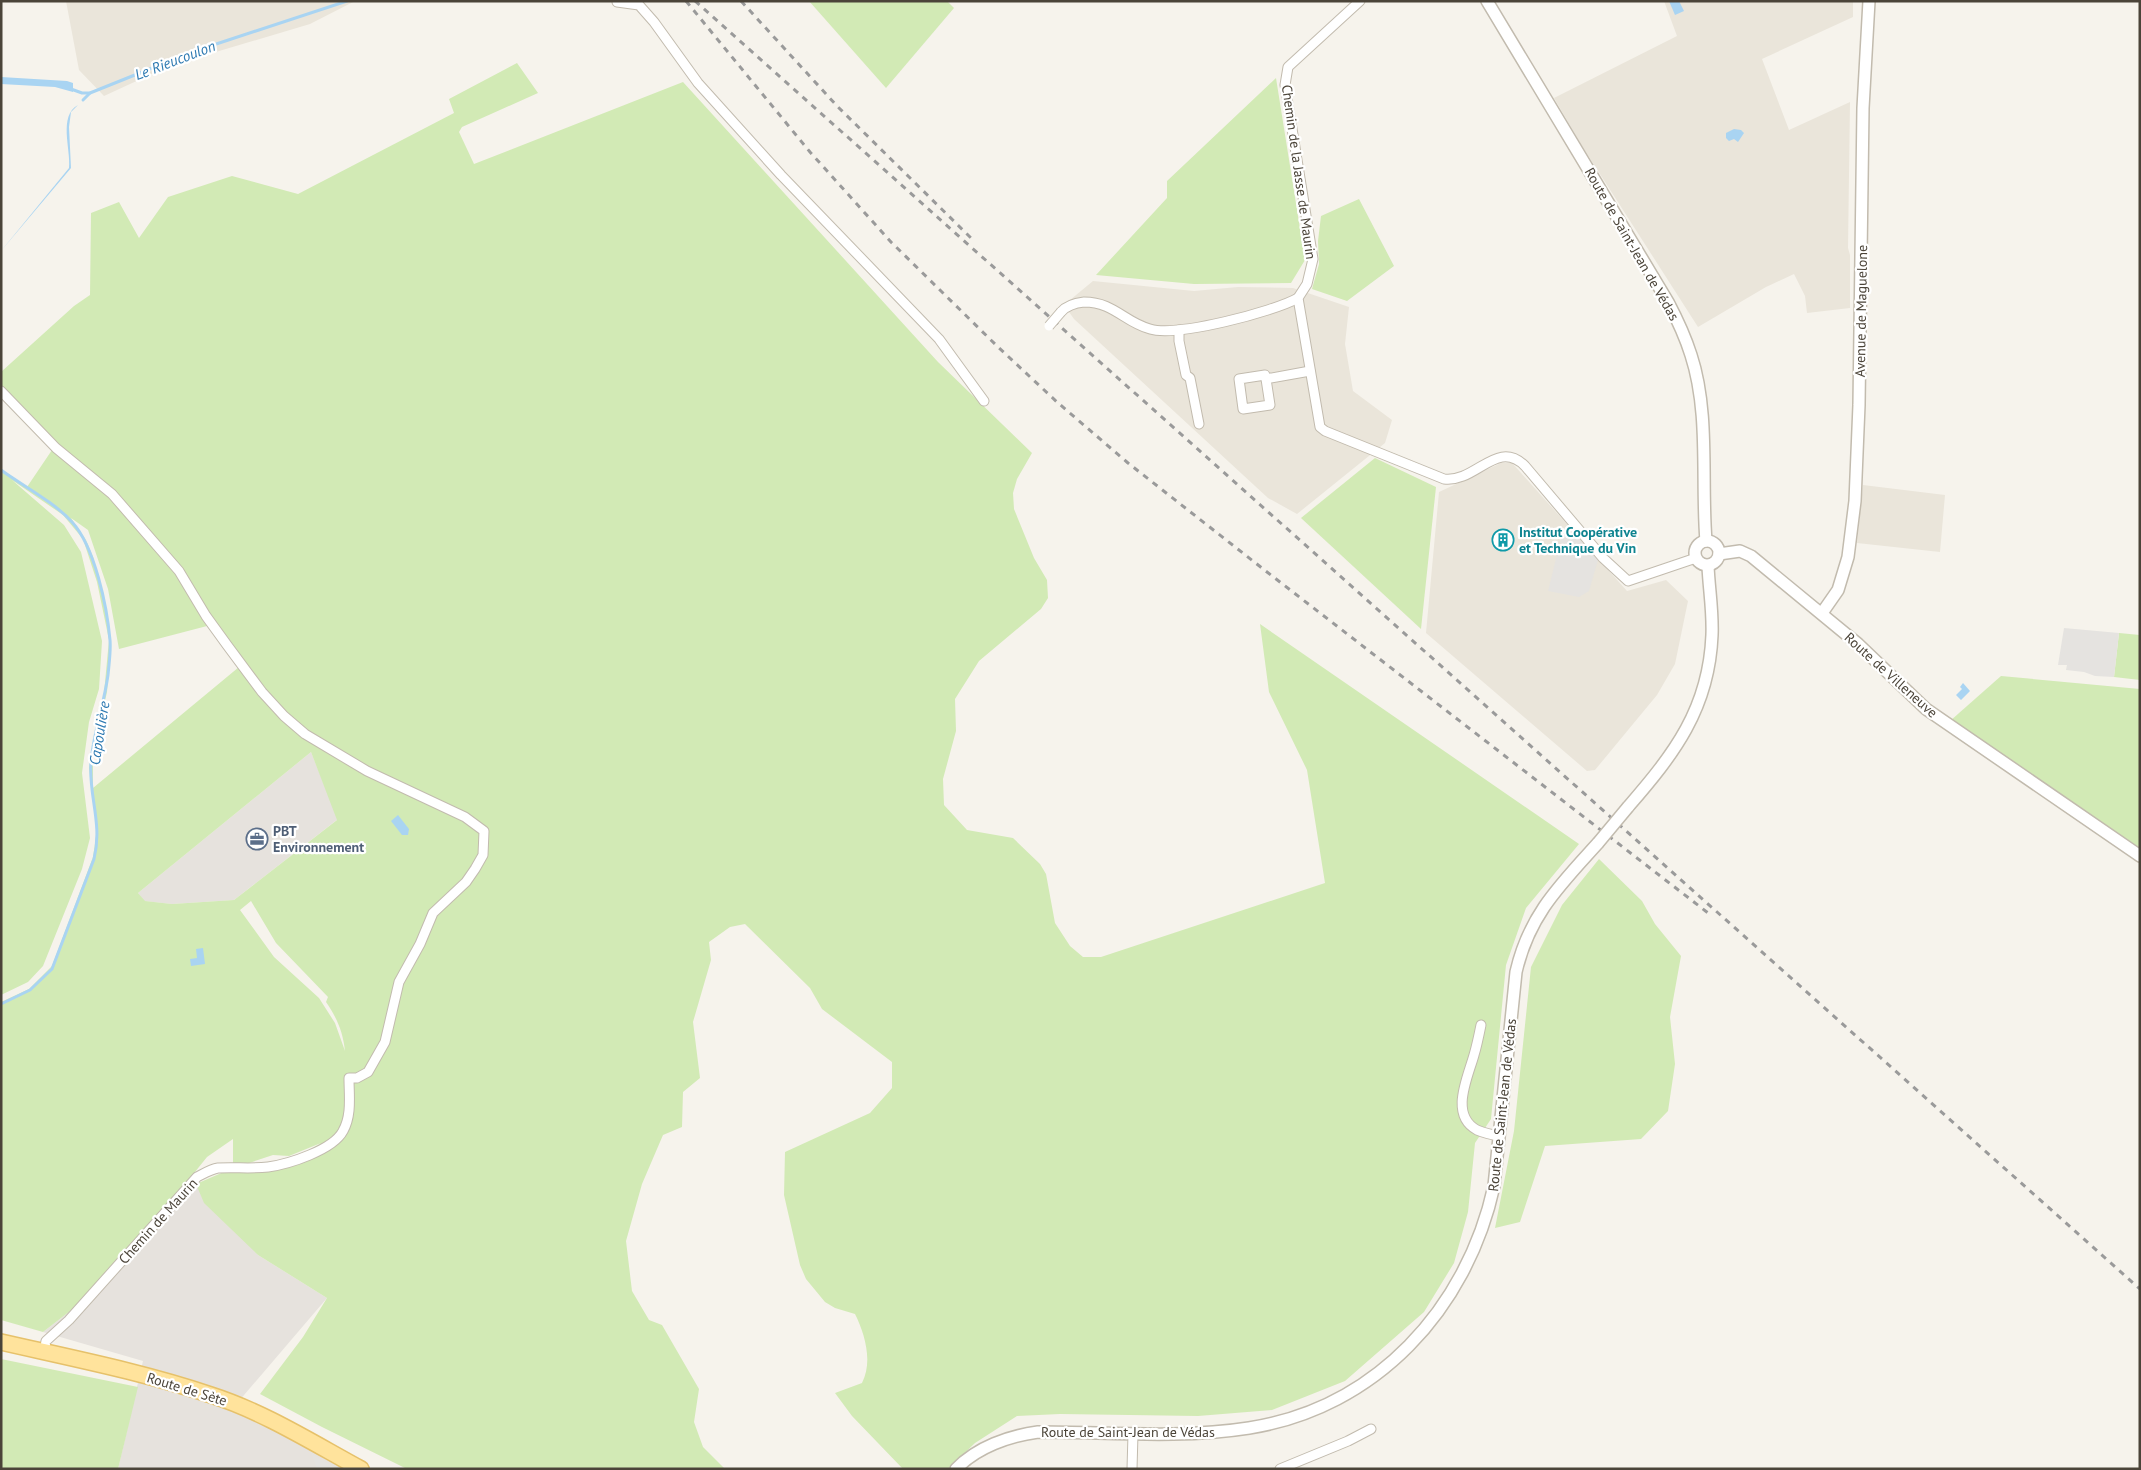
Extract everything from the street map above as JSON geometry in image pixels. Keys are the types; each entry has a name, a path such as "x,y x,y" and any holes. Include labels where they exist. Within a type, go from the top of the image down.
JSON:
{"main road":[{"name":"Route de Sète","path":"1,1342 162,1380 212,1395 264,1418 361,1469"}],"street":[{"name":"Chemin de la Jasse de Maurin","path":"1298,298 1307,284 1313,259 1285,85 1288,67 1360,1"},
{"name":"Route de Saint-Jean de Védas","path":"1487,1 1668,302 1683,332 1692,356 1698,388 1702,429 1706,541"},
{"name":"Avenue de Maguelone","path":"1822,614 1838,590 1845,565 1855,501 1860,396 1863,108 1869,1"},
{"path":"617,2 639,6 654,22 698,83 781,175 939,339 984,401"},
{"path":"1049,326 1064,308 1076,303 1102,304 1115,309 1146,328 1166,332 1272,309 1298,298 1317,419 1320,427 1325,431 1444,479 1460,478 1494,458 1508,456 1514,458 1525,466 1603,558 1628,581 1696,558"},
{"path":"1179,330 1179,340 1186,375 1190,378 1199,424"},
{"path":"1266,379 1310,371"},
{"path":"1265,375 1266,379 1270,405 1243,409 1239,379 1265,375"},
{"name":"Chemin de Maurin","path":"1,391 56,448 112,494 179,571 222,638 262,692 284,716 305,734 367,770 465,817 484,831 482,854 475,869 466,882 433,913 420,944 399,982 385,1042 368,1072 357,1078 349,1078 349,1112 343,1133 335,1142 317,1151 281,1164 267,1167 216,1168 197,1177 70,1320 46,1341 44,1352"},
{"path":"1706,541 1714,543 1719,554 1714,563 1708,566 1701,564 1696,558 1696,547 1706,541"},
{"name":"Route de Villeneuve","path":"1719,554 1740,551 1752,556 1775,578 1858,644 1926,709 2140,856"},
{"name":"Route de Saint-Jean de Védas","path":"956,1469 980,1450 1021,1434 1038,1432 1207,1433 1250,1428 1286,1420 1325,1405 1376,1375 1419,1336 1442,1308 1462,1276 1478,1240 1490,1205 1500,1136 1516,972 1523,946 1544,906 1676,748 1691,722 1709,666 1712,636 1708,566"},
{"path":"1481,1025 1465,1084 1463,1112 1472,1126 1478,1130 1500,1136"},
{"path":"1280,1469 1348,1441 1371,1429"},
{"path":"1132,1469 1133,1434"}],"shaded area":[{"path":"66,1 355,1 310,24 169,66 104,96 79,70"},
{"path":"1664,1 1853,1 1853,17 1762,59 1789,130 1850,102 1848,248 1850,255 1850,308 1807,313 1805,296 1794,274 1766,287 1698,327 1582,146 1554,98 1677,36"},
{"path":"1093,281 1194,291 1238,287 1293,288 1349,307 1345,344 1353,391 1392,420 1385,443 1297,514 1268,498 1074,319 1064,305"},
{"path":"1501,463 1512,463 1627,591 1666,580 1688,601 1675,664 1657,695 1595,770 1587,771 1426,633 1439,492"},
{"path":"1863,485 1945,495 1940,552 1857,543"},
{"path":"1563,530 1570,532 1585,544 1598,560 1589,591 1579,597 1548,591"},
{"path":"2064,628 2119,633 2114,677 2095,676 2084,672 2066,670 2067,665 2058,665"},
{"path":"311,752 338,819 234,900 172,904 144,901 138,893"},
{"path":"196,1184 258,1255 327,1298 233,1408 365,1469 118,1469 143,1361 43,1332 83,1301"},
{"path":"312,1454 337,1469 317,1469"}],"green space":[{"path":"809,1 947,1 954,8 886,88"},
{"path":"517,63 538,93 462,127 459,132 474,164 683,82 938,362 1032,453 1017,479 1013,493 1014,509 1034,558 1047,580 1048,598 1041,609 979,661 955,699 956,731 943,779 944,805 967,830 1013,838 1040,864 1046,874 1055,923 1070,946 1083,957 1101,957 1325,883 1307,770 1269,692 1260,624 1579,844 1526,908 1506,965 1491,1119 1475,1143 1468,1212 1454,1263 1424,1312 1345,1381 1272,1410 1198,1416 1060,1414 1017,1416 975,1443 948,1469 903,1469 852,1416 835,1393 862,1383 867,1366 865,1339 855,1314 835,1308 825,1302 806,1279 800,1265 784,1195 785,1152 870,1113 892,1088 892,1062 822,1009 810,988 745,924 730,927 709,942 711,960 693,1022 700,1078 683,1092 682,1127 663,1135 642,1184 626,1241 632,1291 649,1320 662,1325 699,1389 694,1422 703,1447 725,1469 407,1469 260,1394 303,1337 327,1298 258,1255 204,1203 196,1184 233,1168 233,1139 207,1157 166,1208 83,1301 43,1332 1,1320 1,1002 29,989 52,966 93,857 97,830 89,768 104,693 109,640 97,582 83,539 63,515 12,480 64,525 81,552 102,641 99,689 89,722 82,773 90,838 82,869 43,966 28,982 1,995 1,469 27,487 52,450 1,391 1,372 74,306 90,295 91,213 119,202 139,238 168,197 232,176 298,194 454,113 449,99","holes":["71,518 88,530 108,589 119,649 207,626 239,667 93,788 93,755 107,692 111,641 102,590 86,540","311,752 337,820 234,900 172,904 145,901 138,893","251,901 276,943 328,997 326,1002 339,1025 345,1051 335,1023 319,998 274,957 240,910","321,1143 292,1160 237,1167 273,1155 289,1156"]},
{"path":"1276,78 1305,260 1291,283 1194,284 1096,275 1167,198 1167,181"},
{"path":"1359,199 1394,266 1347,301 1312,289 1319,264 1318,241 1321,216"},
{"path":"1375,458 1436,487 1421,629 1301,518"},
{"path":"2119,633 2140,635 2140,680 2114,677"},
{"path":"2001,676 2140,689 2140,848 1950,721"},
{"path":"1599,859 1642,901 1655,924 1681,956 1670,1017 1675,1064 1668,1111 1641,1139 1545,1146 1520,1222 1495,1228 1514,1131 1531,967 1562,905"},
{"path":"1,1359 138,1387 118,1469 1,1469"}],"water":[{"path":"1669,1 1679,1 1684,11 1675,15"},
{"path":"1,77 67,81 73,83 73,92 55,87 1,84"},
{"path":"78,105 71,112 69,127 71,168 1,251 69,168 68,117 72,110"},
{"path":"1734,129 1741,130 1744,133 1738,142 1734,139 1729,141 1726,138 1726,133"},
{"path":"1963,683 1970,691 1961,700 1956,695 1962,689 1960,687"},
{"path":"398,815 409,829 408,835 402,835 391,821"},
{"path":"203,948 205,964 191,966 190,959 197,958 196,949"}],"waterway":[{"name":"Le Rieucoulon","path":"71,89 82,93 90,93 192,52 347,1"},
{"name":"Le Rieucoulon","path":"83,100 90,93"},
{"name":"Capoulière","path":"1,470 38,494 65,515 80,533 93,562 103,595 110,640 108,675 91,761 91,786 97,833 94,859 52,969 30,990 1,1004"}],"railway":[{"path":"686,1 810,152 891,242 1057,402 1128,463 1712,916"},
{"path":"695,1 2140,1289"},
{"path":"741,1 837,106 971,238"}],"place":[{"name":"Institut Coopérative et Technique du Vin","path":"1503,540"},
{"name":"PBT Environnement","path":"257,839"}]}
